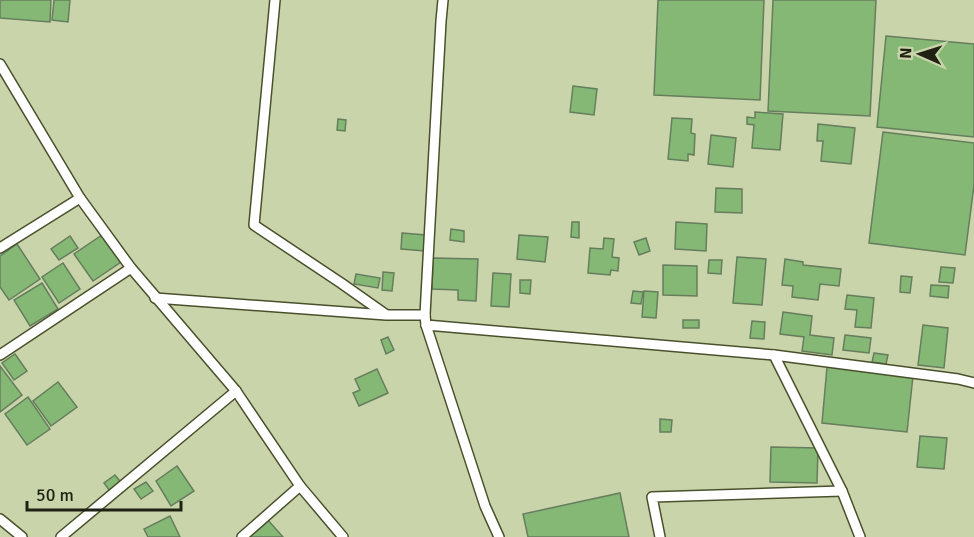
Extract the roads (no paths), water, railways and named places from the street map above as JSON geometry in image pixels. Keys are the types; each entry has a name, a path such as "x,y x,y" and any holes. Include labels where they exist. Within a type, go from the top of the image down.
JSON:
{"lane":[{"path":"275,0 254,225 386,315"},
{"path":"443,0 425,320 485,506 498,537"},
{"path":"0,64 81,198 131,268 236,391 300,486 343,537"},
{"path":"0,248 81,198"},
{"path":"0,355 131,268"},
{"path":"155,298 386,315 774,355 974,383"},
{"path":"774,355 842,491 860,537"},
{"path":"61,537 236,391"},
{"path":"242,537 300,486"},
{"path":"660,537 652,497 842,491"},
{"path":"0,519 22,537"}]}
